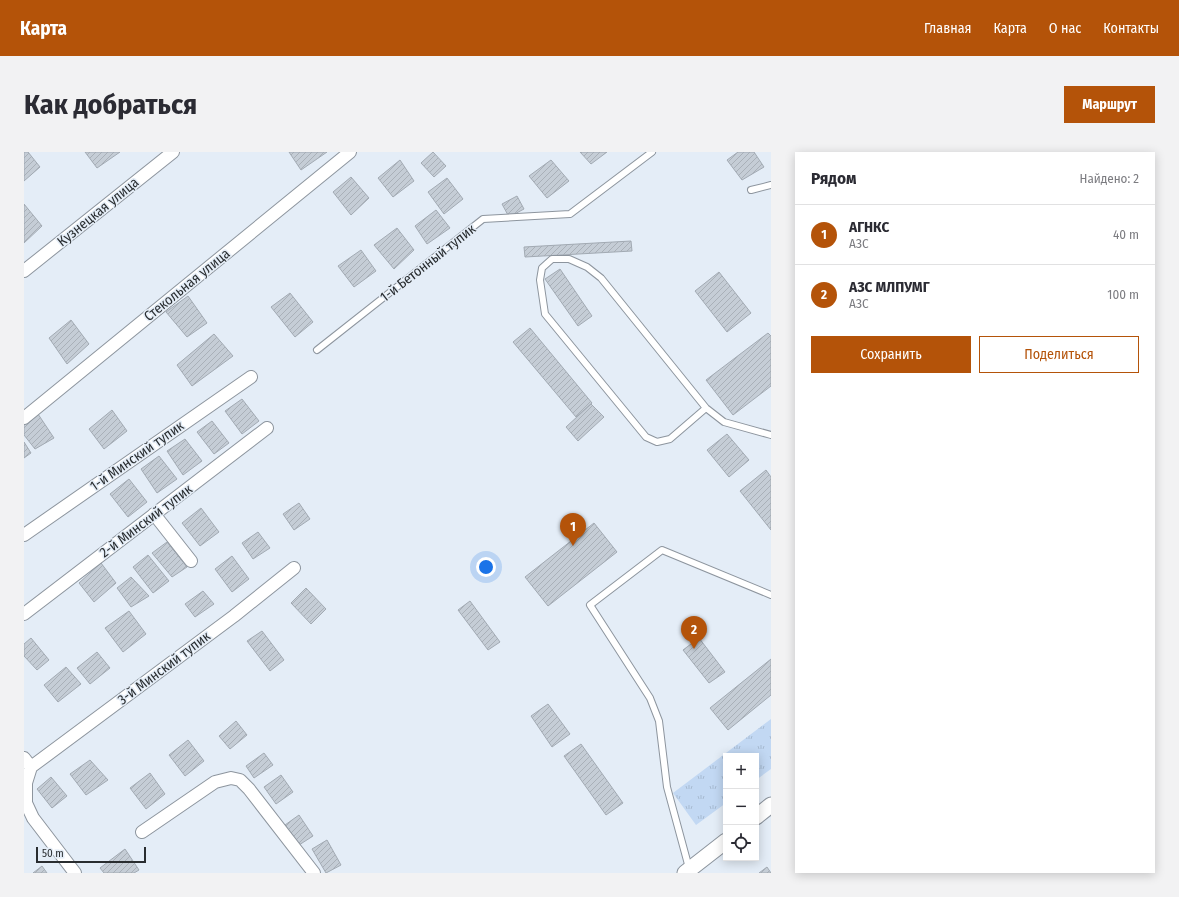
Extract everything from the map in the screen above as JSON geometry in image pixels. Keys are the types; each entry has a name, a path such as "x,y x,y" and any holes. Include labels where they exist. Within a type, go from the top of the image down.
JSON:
{"street":[{"name":"Кузнецкая улица","path":"24,271 173,152"},
{"name":"Стекольная улица","path":"24,418 350,152"},
{"name":"1-й Минский тупик","path":"24,535 251,376"},
{"name":"2-й Минский тупик","path":"24,614 268,428"},
{"path":"154,514 191,561"},
{"name":"3-й Минский тупик","path":"28,762 234,616 294,568"},
{"path":"28,762 26,803 33,818 75,873"},
{"path":"142,832 215,782 231,778 240,780 254,795 314,873"},
{"path":"759,815 771,805"},
{"path":"687,871 723,843"}],"lane":[{"name":"1-й Бетонный тупик","path":"317,350 483,219 570,214 652,152"},
{"path":"751,190 771,185"},
{"path":"706,408 670,439 657,442 646,437 545,314 540,280 542,268 552,259 569,259 587,267 601,278 706,408 724,422 771,435"},
{"path":"687,871 667,787 659,721 650,698 590,605 662,550 771,595"}],"green space":[{"path":"771,719 771,769 759,778 759,753 726,753"},
{"path":"723,755 723,805 696,825 673,793"}],"building":[{"path":"24,152 28,152 40,167 24,181"},
{"path":"85,152 120,152 97,168"},
{"path":"289,152 327,152 301,170"},
{"path":"433,152 446,166 434,177 421,163"},
{"path":"580,152 607,152 591,164"},
{"path":"738,152 754,152 764,167 742,180 727,160"},
{"path":"400,160 414,181 393,197 378,178"},
{"path":"551,160 569,181 547,198 529,176"},
{"path":"351,177 369,198 351,215 333,192"},
{"path":"447,178 463,199 444,214 428,192"},
{"path":"517,196 524,209 509,217 502,204"},
{"path":"24,204 42,226 24,243"},
{"path":"436,210 450,228 427,244 415,226"},
{"path":"397,228 414,250 394,269 374,245"},
{"path":"631,241 632,251 525,257 524,247"},
{"path":"361,250 376,271 354,287 338,266"},
{"path":"560,269 592,316 578,326 545,279"},
{"path":"719,272 751,313 727,332 695,291"},
{"path":"290,293 313,322 295,337 271,307"},
{"path":"188,296 207,323 187,337 166,312"},
{"path":"71,320 89,344 67,364 49,338"},
{"path":"530,328 592,403 576,417 513,342"},
{"path":"768,333 771,336 771,386 733,415 706,380"},
{"path":"214,334 233,356 192,386 177,365"},
{"path":"242,399 259,421 242,434 225,411"},
{"path":"591,404 604,417 578,441 566,427"},
{"path":"112,410 127,431 104,449 89,429"},
{"path":"38,414 54,438 35,449 24,435 24,424"},
{"path":"212,421 229,443 214,454 197,432"},
{"path":"727,434 749,460 729,477 707,450"},
{"path":"185,439 202,461 183,475 167,451"},
{"path":"24,442 31,453 24,458"},
{"path":"159,456 177,479 157,493 141,469"},
{"path":"766,470 771,477 771,530 740,491"},
{"path":"129,479 147,502 128,517 110,494"},
{"path":"299,503 310,519 294,530 283,514"},
{"path":"201,508 219,532 200,546 182,523"},
{"path":"594,523 617,552 548,606 525,577"},
{"path":"258,532 270,548 253,559 242,543"},
{"path":"167,542 187,567 172,577 152,553"},
{"path":"148,555 169,581 153,593 133,567"},
{"path":"232,556 249,579 232,592 215,569"},
{"path":"101,563 116,583 94,602 79,583"},
{"path":"131,577 149,596 131,607 117,588"},
{"path":"306,588 326,609 311,624 291,603"},
{"path":"203,591 214,604 195,617 185,604"},
{"path":"470,601 500,642 488,650 458,610"},
{"path":"129,611 146,634 123,652 105,628"},
{"path":"262,631 284,660 270,671 247,641"},
{"path":"31,638 49,660 37,670 24,656 24,644"},
{"path":"699,638 725,672 709,683 683,650"},
{"path":"97,652 110,668 90,684 77,668"},
{"path":"771,659 771,695 728,730 710,708"},
{"path":"66,667 81,684 58,702 44,685"},
{"path":"548,704 570,734 552,747 531,716"},
{"path":"236,721 247,735 230,749 219,736"},
{"path":"188,740 204,761 185,776 169,755"},
{"path":"581,744 623,803 606,815 564,756"},
{"path":"264,753 273,765 254,778 246,766"},
{"path":"90,760 108,780 86,795 70,774"},
{"path":"150,773 165,794 146,809 130,788"},
{"path":"281,775 293,792 276,804 264,787"},
{"path":"51,777 67,796 52,808 37,789"},
{"path":"299,815 313,836 299,845 285,825"},
{"path":"327,840 341,865 326,873 312,849"},
{"path":"125,849 139,870 134,873 104,873 100,868"},
{"path":"42,866 47,873 33,873"},
{"path":"767,867 771,873 759,873"}],"place":[{"name":"АГНКС","path":"573,546"},
{"name":"АЗС МЛПУМГ","path":"694,649"}]}
